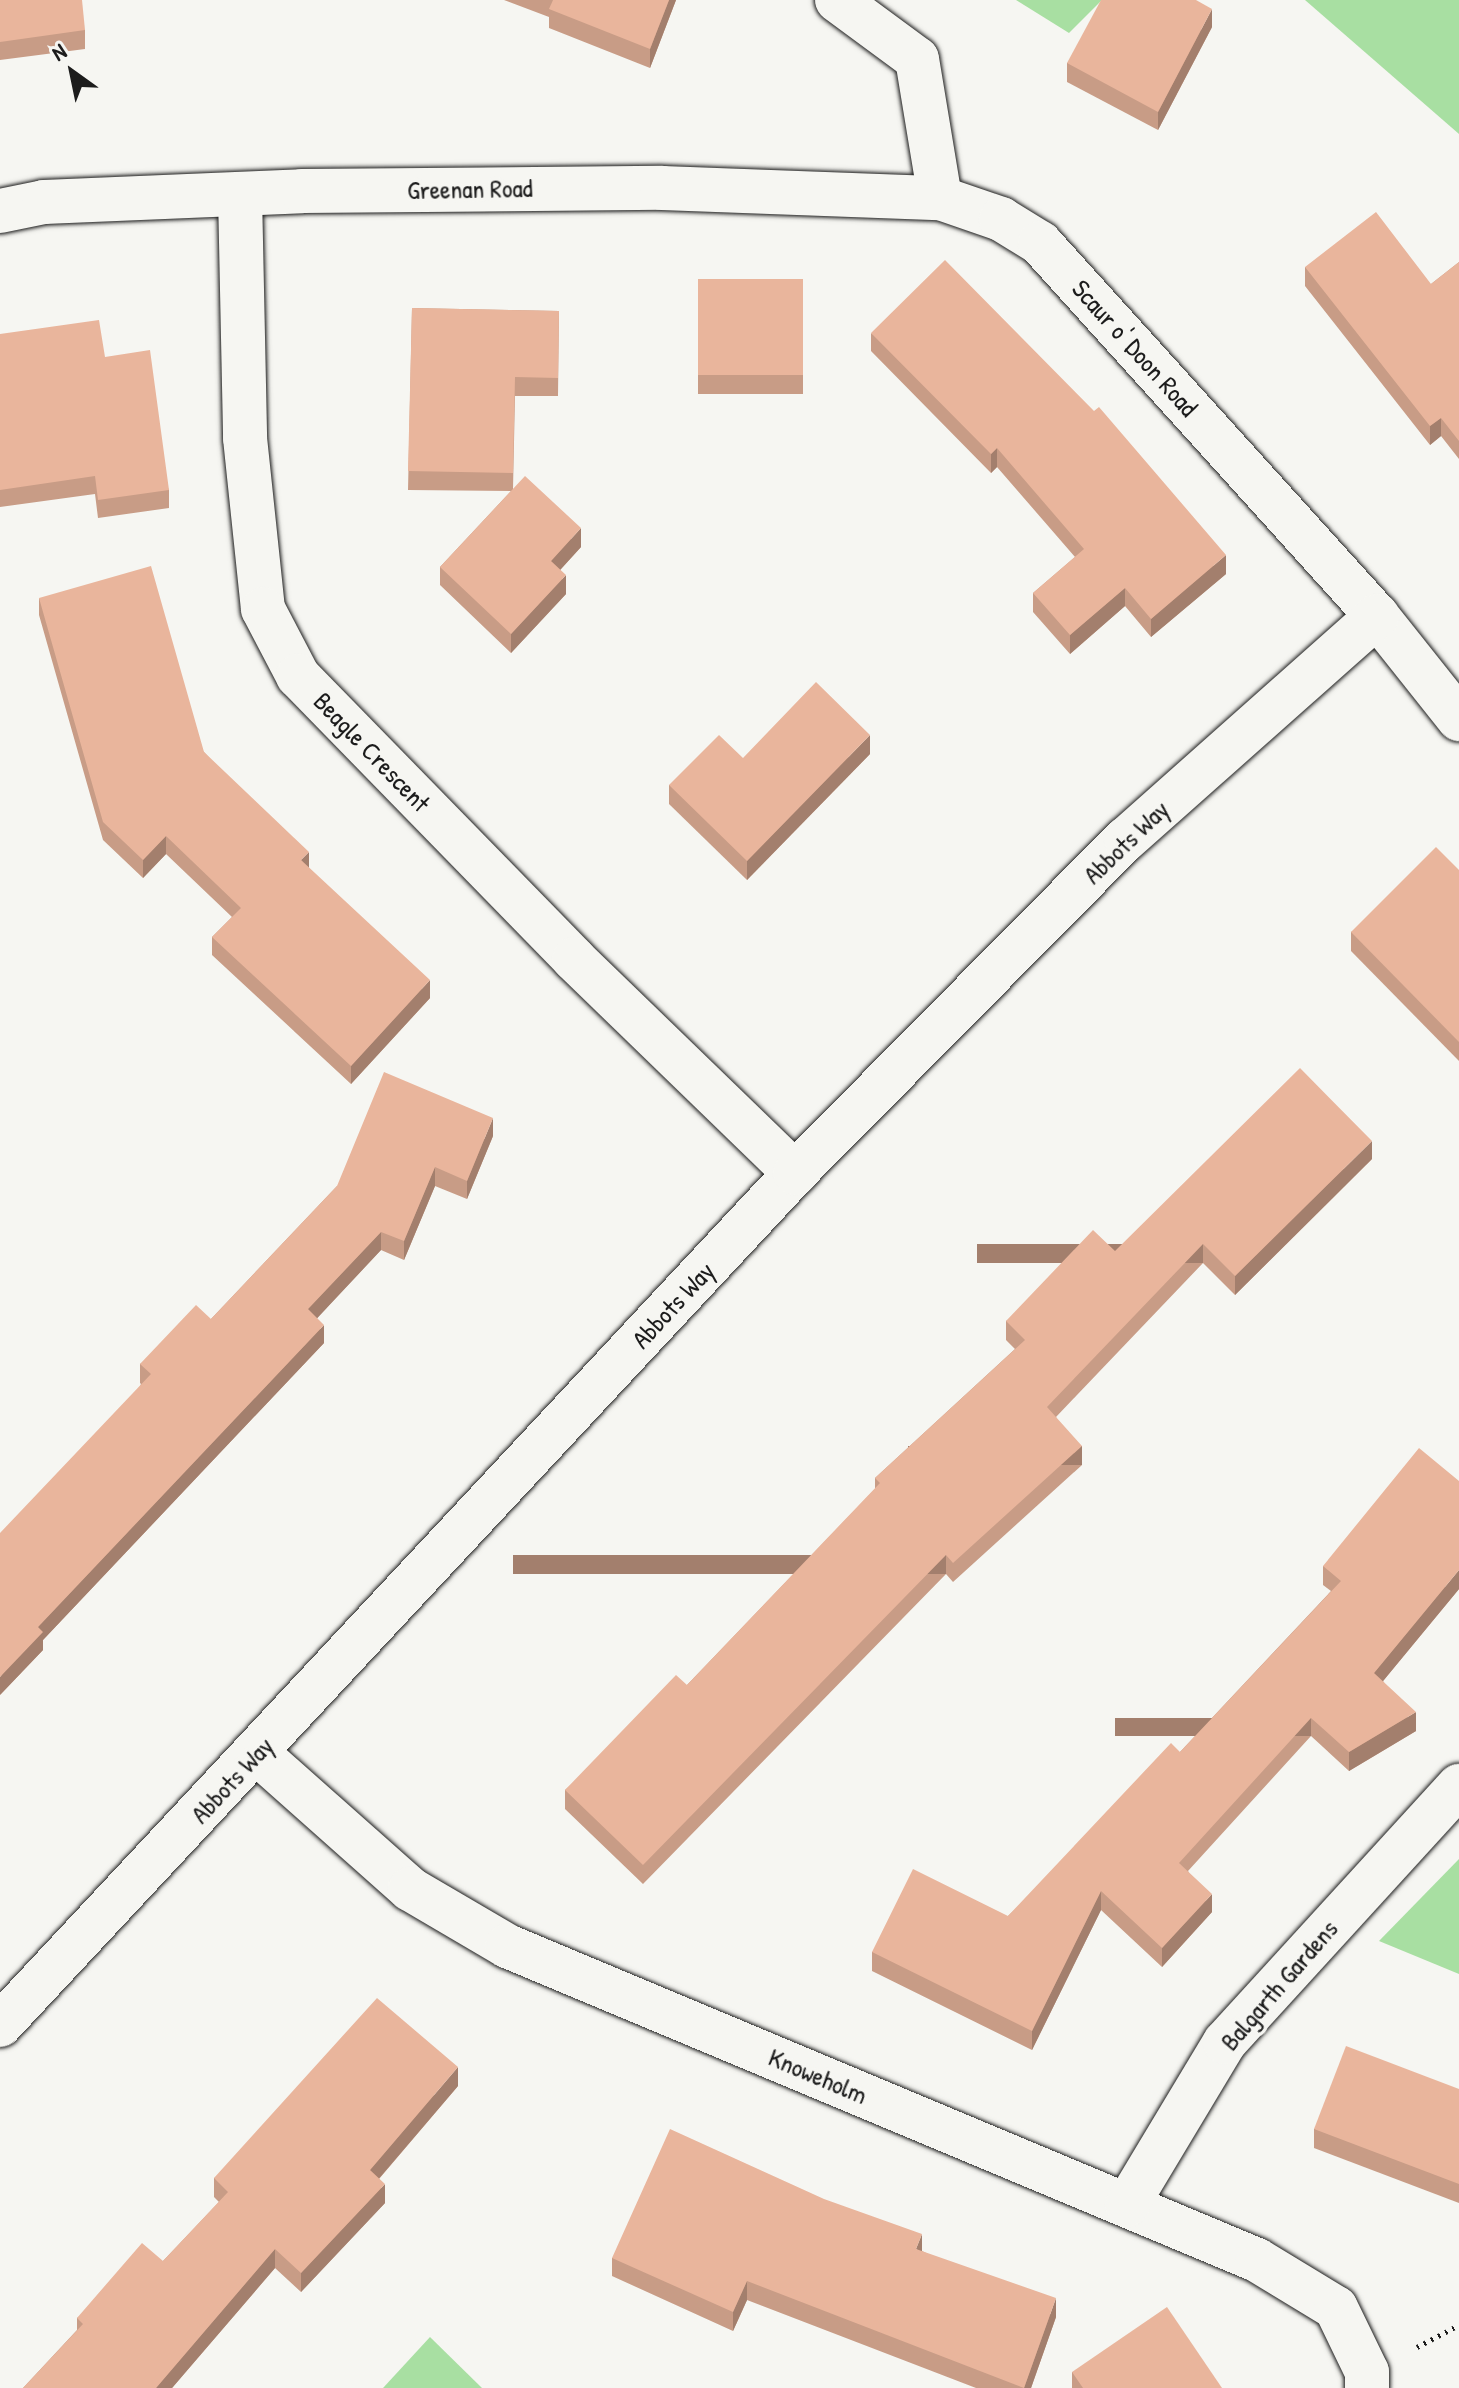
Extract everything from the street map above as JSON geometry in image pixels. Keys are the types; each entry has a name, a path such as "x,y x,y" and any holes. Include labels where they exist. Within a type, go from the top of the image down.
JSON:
{"street":[{"path":"837,0 917,59 940,198"},
{"name":"Greenan Road","path":"0,211 44,202 240,194 662,188 940,198"},
{"name":"Beagle Crescent","path":"240,194 245,438 263,609 298,676 574,959 795,1173"},
{"name":"Scaur o' Doon Road","path":"940,198 1001,219 1040,243 1377,616 1459,719"},
{"name":"Abbots Way","path":"0,2025 795,1173 1126,839 1377,616"},
{"name":"Knoweholm","path":"257,1753 410,1889 507,1946 1257,2260 1336,2308 1367,2372 1367,2388"},
{"name":"Balgarth Gardens","path":"1127,2205 1225,2042 1459,1786"}],"green space":[{"path":"1016,0 1102,0 1069,33"},
{"path":"1305,0 1459,0 1459,134"},
{"path":"1459,1859 1459,1974 1379,1941"},
{"path":"430,2337 482,2388 383,2388"}],"building":[{"path":"0,0 82,0 85,30 0,42"},
{"path":"553,0 669,0 650,49 549,9"},
{"path":"1101,0 1196,0 1212,9 1158,112 1067,63"},
{"path":"1376,212 1431,284 1459,262 1459,441 1441,418 1430,426 1305,267"},
{"path":"945,260 1094,411 1099,407 1226,555 1151,619 1125,588 1070,635 1033,593 1084,549 997,448 991,454 871,333"},
{"path":"698,279 803,279 803,375 698,375"},
{"path":"412,308 559,311 558,378 515,377 513,473 408,471"},
{"path":"99,320 105,357 150,350 169,490 98,500 95,476 0,490 0,334"},
{"path":"525,476 581,528 551,561 566,575 511,634 440,567"},
{"path":"151,566 204,752 309,852 301,860 430,980 351,1066 212,937 241,908 166,836 143,860 103,822 39,598"},
{"path":"816,682 870,735 747,861 669,785 719,735 743,758"},
{"path":"1436,847 1459,870 1459,1042 1351,932"},
{"path":"1300,1068 1372,1141 1235,1276 1203,1244 1047,1407 1082,1446 953,1563 946,1555 643,1865 565,1790 676,1675 687,1685 880,1483 875,1478 1025,1340 1006,1321 1093,1230 1115,1251"},
{"path":"384,1072 493,1118 467,1181 435,1167 404,1241 381,1232 308,1309 324,1325 38,1627 43,1632 0,1677 0,1533 151,1374 140,1364 196,1305 211,1319 337,1186"},
{"path":"1419,1448 1459,1481 1459,1570 1374,1673 1416,1712 1349,1752 1311,1718 1179,1863 1212,1894 1162,1948 1101,1891 1032,2031 872,1952 913,1869 1008,1916 1171,1743 1180,1752 1341,1581 1323,1566"},
{"path":"377,1998 458,2067 370,2170 385,2184 301,2273 275,2249 156,2388 23,2388 83,2324 77,2318 142,2243 163,2261 228,2192 214,2178"},
{"path":"1346,2046 1459,2089 1459,2184 1314,2129"},
{"path":"670,2129 824,2199 922,2234 916,2249 1056,2298 1024,2388 747,2281 733,2312 612,2258"},
{"path":"1167,2307 1222,2388 1083,2388 1072,2372"}]}
